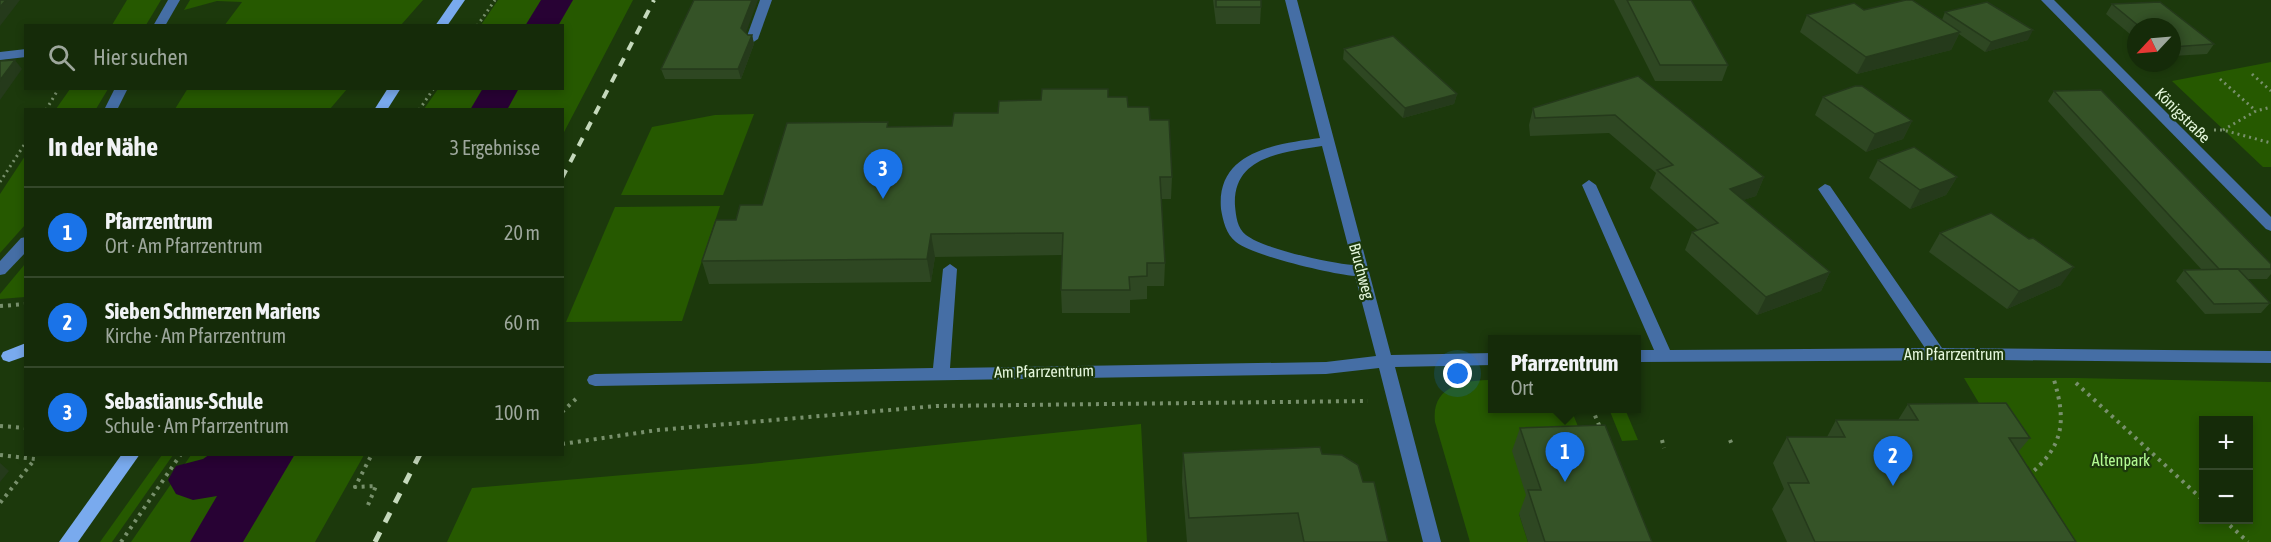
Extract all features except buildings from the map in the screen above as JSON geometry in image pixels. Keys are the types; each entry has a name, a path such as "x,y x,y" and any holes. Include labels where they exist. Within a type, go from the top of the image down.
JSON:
{"main road":[{"path":"442,24 459,0"},
{"path":"381,108 394,90"},
{"path":"4,356 24,350"},
{"path":"68,542 131,456"}],"street":[{"path":"160,24 174,0"},
{"path":"752,39 766,0"},
{"name":"Bruchweg","path":"1291,0 1432,542"},
{"name":"Königstraße","path":"2047,0 2271,226"},
{"path":"0,56 24,53"},
{"path":"111,108 121,90"},
{"path":"1327,141 1275,151 1259,156 1237,169 1227,186 1231,225 1240,238 1251,244 1318,266 1362,271"},
{"path":"1589,185 1665,356"},
{"path":"1825,189 1937,354"},
{"path":"0,270 24,244"},
{"path":"941,373 950,269"},
{"name":"Am Pfarrzentrum","path":"1641,356 2045,354 2271,357"},
{"path":"4,356 24,356"},
{"name":"Am Pfarrzentrum","path":"595,380 1326,368 1386,361 1488,358"}],"path":[{"path":"478,24 495,0"},
{"path":"2252,74 2271,91"},
{"path":"2220,79 2256,111"},
{"path":"47,108 58,90"},
{"path":"420,108 433,90"},
{"path":"2223,130 2256,111 2271,107"},
{"path":"2175,130 2223,130 2271,143"},
{"path":"0,182 24,145"},
{"path":"0,306 24,304"},
{"path":"2020,480 2048,458 2061,430 2062,410 2045,354"},
{"path":"2045,354 2199,496"},
{"path":"564,444 658,430 936,406 1395,401"},
{"path":"1594,413 1604,439"},
{"path":"0,426 24,428"},
{"path":"1662,440 1664,448"},
{"path":"1730,441 1733,447"},
{"path":"0,455 35,459 0,503"},
{"path":"121,542 180,456"},
{"path":"368,505 376,486 355,487 371,456"},
{"path":"2229,524 2248,542"}],"green space":[{"path":"127,0 161,0 147,24 113,24"},
{"path":"190,0 423,0 402,24 226,24 242,2 217,1 184,10"},
{"path":"498,0 633,0 564,132 564,108 425,108 437,90 564,90 564,24 482,24"},
{"path":"2271,62 2271,167 2263,167 2172,81"},
{"path":"69,90 107,90 97,108 57,108"},
{"path":"187,90 346,90 331,108 176,108"},
{"path":"754,114 723,195 621,195 652,127 715,115"},
{"path":"24,158 24,226 0,253 0,194"},
{"path":"720,206 682,321 566,322 615,207"},
{"path":"24,265 24,297 0,299 0,294"},
{"name":"Altenpark","path":"1964,378 2271,382 2271,542 2046,542 2027,511 2056,510 2028,466 2017,467"},
{"path":"1488,380 1488,413 1573,413 1587,449 1532,513 1519,514 1528,542 1470,542 1435,422 1435,410 1438,400 1444,393 1460,384"},
{"path":"1611,413 1627,413 1638,440 1622,441"},
{"path":"1141,424 1147,542 447,542 472,488 751,464"},
{"path":"161,456 172,456 112,542 100,542"},
{"path":"190,456 363,456 315,542 131,542"}],"waterway":[{"path":"542,24 557,0"},
{"path":"489,108 500,90"},
{"path":"193,480 213,478 246,456"},
{"path":"216,542 270,456"}],"railway":[{"path":"564,174 654,0"},
{"path":"375,542 419,456"}],"place":[{"name":"Sebastianus-Schule","path":"883,199"},
{"name":"Pfarrzentrum","path":"1565,482"},
{"name":"Sieben Schmerzen Mariens","path":"1893,486"}]}
